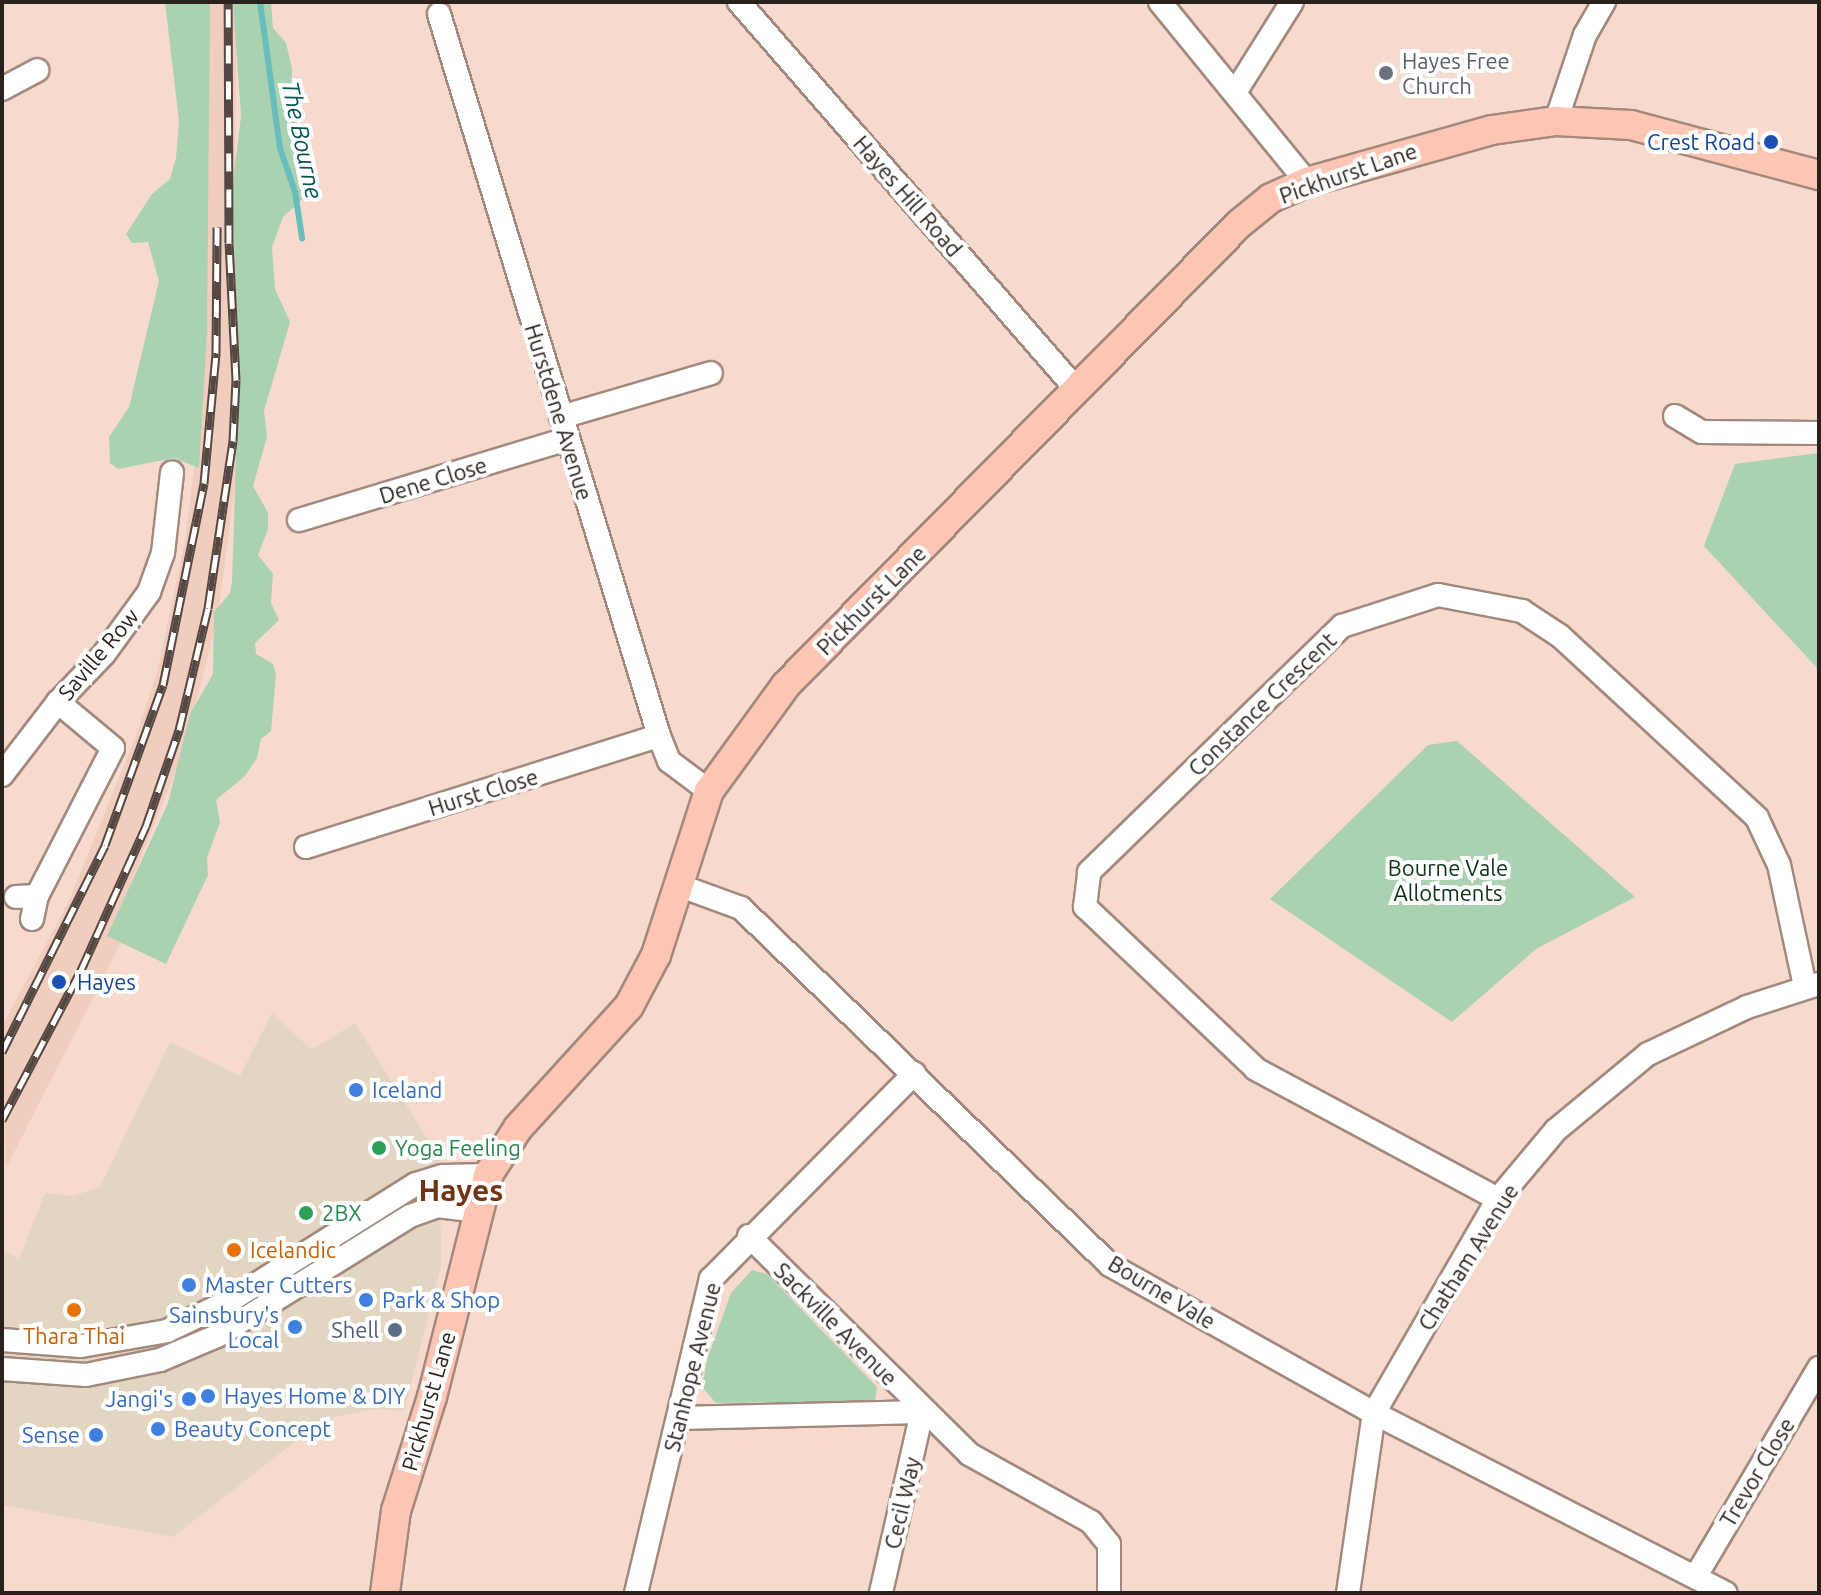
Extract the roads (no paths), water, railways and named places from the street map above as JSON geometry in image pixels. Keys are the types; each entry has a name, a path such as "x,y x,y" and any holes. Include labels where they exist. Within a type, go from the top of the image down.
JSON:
{"main road":[{"name":"Pickhurst Lane","path":"385,1593 396,1511 432,1397 488,1175 518,1128 629,1006 656,955 709,791 786,685 1239,224 1271,198 1307,182 1477,134 1556,121 1631,125 1819,175"}],"street":[{"name":"Hayes Hill Road","path":"739,2 1077,390"},
{"path":"1160,2 1236,91 1307,182"},
{"path":"1236,91 1292,2"},
{"path":"1556,121 1585,35 1604,2"},
{"name":"Hurstdene Avenue","path":"439,14 659,736 669,761 709,791"},
{"path":"2,89 37,70"},
{"name":"Dene Close","path":"299,520 564,428 711,373"},
{"path":"1675,416 1702,432 1819,433"},
{"name":"Saville Row","path":"2,775 58,702 104,654 149,592 163,553 172,473"},
{"name":"Constance Crescent","path":"1498,1199 1256,1069 1085,907 1089,872 1342,626 1438,595 1522,611 1560,636 1757,818 1779,865 1812,985"},
{"path":"32,919 26,896 113,748 58,702"},
{"name":"Hurst Close","path":"306,847 659,736"},
{"name":"Bourne Vale","path":"678,885 741,908 1110,1265 1374,1413 1726,1593"},
{"name":"Chatham Avenue","path":"1348,1593 1374,1413 1498,1199 1556,1130 1648,1054 1747,1007 1812,985"},
{"name":"Stanhope Avenue","path":"636,1593 711,1279 749,1236 836,1159 914,1074"},
{"path":"2,1340 92,1346 167,1331 231,1300 416,1184 443,1176 488,1175"},
{"path":"2,1369 86,1375 160,1360 217,1336 410,1216 437,1206 477,1211"},
{"name":"Sackville Avenue","path":"749,1236 922,1412 969,1454 1091,1522 1109,1544 1109,1593"},
{"name":"Trevor Close","path":"1696,1576 1819,1368"},
{"name":"Sackville Avenue","path":"679,1418 922,1412"},
{"name":"Cecil Way","path":"881,1593 922,1412"}],"waterway":[{"name":"The Bourne","path":"260,2 280,148 295,192 302,238"}],"railway":[{"path":"2,1120 81,970 146,826 179,730 208,608 233,441 236,380 229,243 228,2"},
{"path":"2,1052 105,845 163,685 204,483 216,353 217,227"}],"place":[{"name":"Hayes Free Church","path":"1386,73"},
{"name":"Crest Road","path":"1771,142"},
{"name":"Hayes","path":"59,982"},
{"name":"Iceland","path":"356,1090"},
{"name":"Yoga Feeling","path":"379,1148"},
{"name":"2BX","path":"306,1213"},
{"name":"Icelandic","path":"234,1250"},
{"name":"Master Cutters","path":"189,1285"},
{"name":"Park & Shop","path":"366,1300"},
{"name":"Thara Thai","path":"74,1310"},
{"name":"Sainsbury's Local","path":"295,1327"},
{"name":"Shell","path":"395,1330"},
{"name":"Hayes Home & DIY","path":"208,1396"},
{"name":"Jangi's","path":"189,1399"},
{"name":"Beauty Concept","path":"158,1429"},
{"name":"Sense","path":"96,1435"}],"district":[{"name":"Hayes","path":"461,1190"}],"park label":[{"name":"Bourne Vale Allotments","path":"1448,880"}]}
